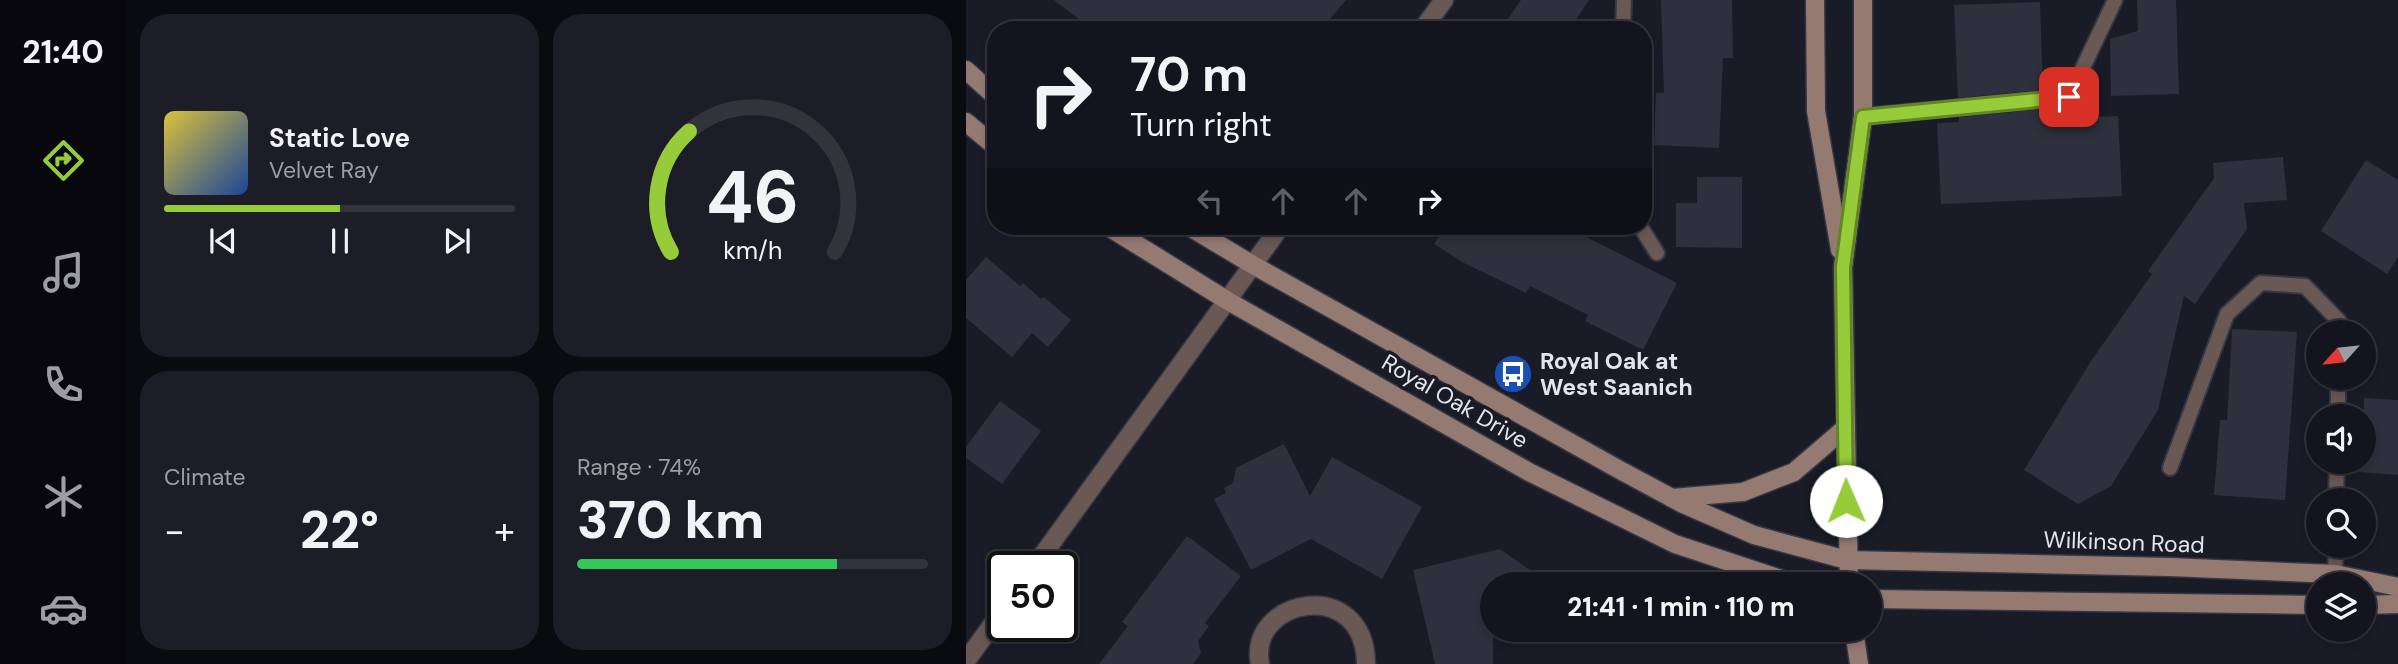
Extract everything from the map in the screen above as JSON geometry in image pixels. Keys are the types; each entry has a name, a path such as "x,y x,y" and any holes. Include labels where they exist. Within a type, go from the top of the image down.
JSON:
{"main road":[{"path":"1815,0 1816,111 1843,267"},
{"path":"1848,572 1843,267 1863,117 1863,0"},
{"path":"966,70 987,89"},
{"path":"969,130 987,141"},
{"name":"Royal Oak Drive","path":"1122,235 1228,301 1529,472 1675,544 1760,572"},
{"name":"Royal Oak Drive","path":"1203,235 1672,498 1754,535 1847,560"},
{"path":"1672,498 1743,492 1794,472 1844,429"},
{"name":"Wilkinson Road","path":"1847,560 2306,573"},
{"name":"Wilkinson Road","path":"2376,582 2398,587"},
{"path":"1882,599 2306,605"},
{"path":"2376,605 2398,604"},
{"path":"1856,642 1859,664"}],"street":[{"path":"1429,21 1444,0"},
{"path":"1046,551 1275,235"},
{"path":"1260,664 1263,637 1276,618 1296,607 1318,604 1339,611 1356,626 1366,646 1366,664"},
{"path":"966,661 987,632"}],"lane":[{"path":"1623,21 1624,0"},
{"path":"1863,117 2069,97 2115,0"},
{"path":"1646,235 1657,253"},
{"path":"2170,468 2227,314 2261,283 2305,286 2338,320"}],"building":[{"path":"1054,0 1346,0 1328,21 1081,21"},
{"path":"1521,0 1589,0 1575,21 1506,21"},
{"path":"1661,0 1732,0 1733,58 1723,58 1719,148 1654,145 1656,93 1664,93"},
{"path":"2137,0 2176,0 2179,94 2111,96 2110,39 2138,31"},
{"path":"2040,2 2043,90 1958,98 1954,5"},
{"path":"2044,109 2044,119 2118,116 2122,196 1941,204 1937,123 1959,122 1959,117"},
{"path":"2283,157 2287,200 2244,203 2247,229 2195,304 2184,296 2158,410 2111,486 2078,504 2024,470 2091,361 2152,274 2148,271 2214,178 2213,163"},
{"path":"2366,160 2398,180 2398,257 2387,274 2321,231"},
{"path":"1697,177 1742,177 1742,248 1676,247 1676,203 1697,203"},
{"path":"1440,235 1583,235 1677,283 1643,350 1585,321 1588,315 1530,286 1526,293 1464,263 1434,244"},
{"path":"986,257 1020,286 1023,283 1041,299 1044,297 1071,320 1048,347 1032,333 1012,357 966,318 966,280"},
{"path":"2232,329 2297,332 2285,500 2214,495 2220,420 2227,420"},
{"path":"2364,398 2398,400 2398,475 2376,473 2376,404 2364,404"},
{"path":"1000,401 1041,431 1002,484 966,458 966,447"},
{"path":"1284,444 1310,496 1332,457 1422,507 1382,579 1311,539 1251,570 1214,499 1226,493 1224,488 1233,483 1236,468"},
{"path":"1187,536 1241,576 1205,623 1209,626 1198,641 1201,653 1193,664 1099,664 1128,626 1122,622"},
{"path":"1500,549 1533,572 1480,572 1480,642 1493,642 1493,664 1435,664 1413,570"}],"place":[{"name":"Royal Oak at West Saanich","path":"1513,374"}],"route":[{"path":"1846,501 1843,267 1863,117 2069,97"}]}
